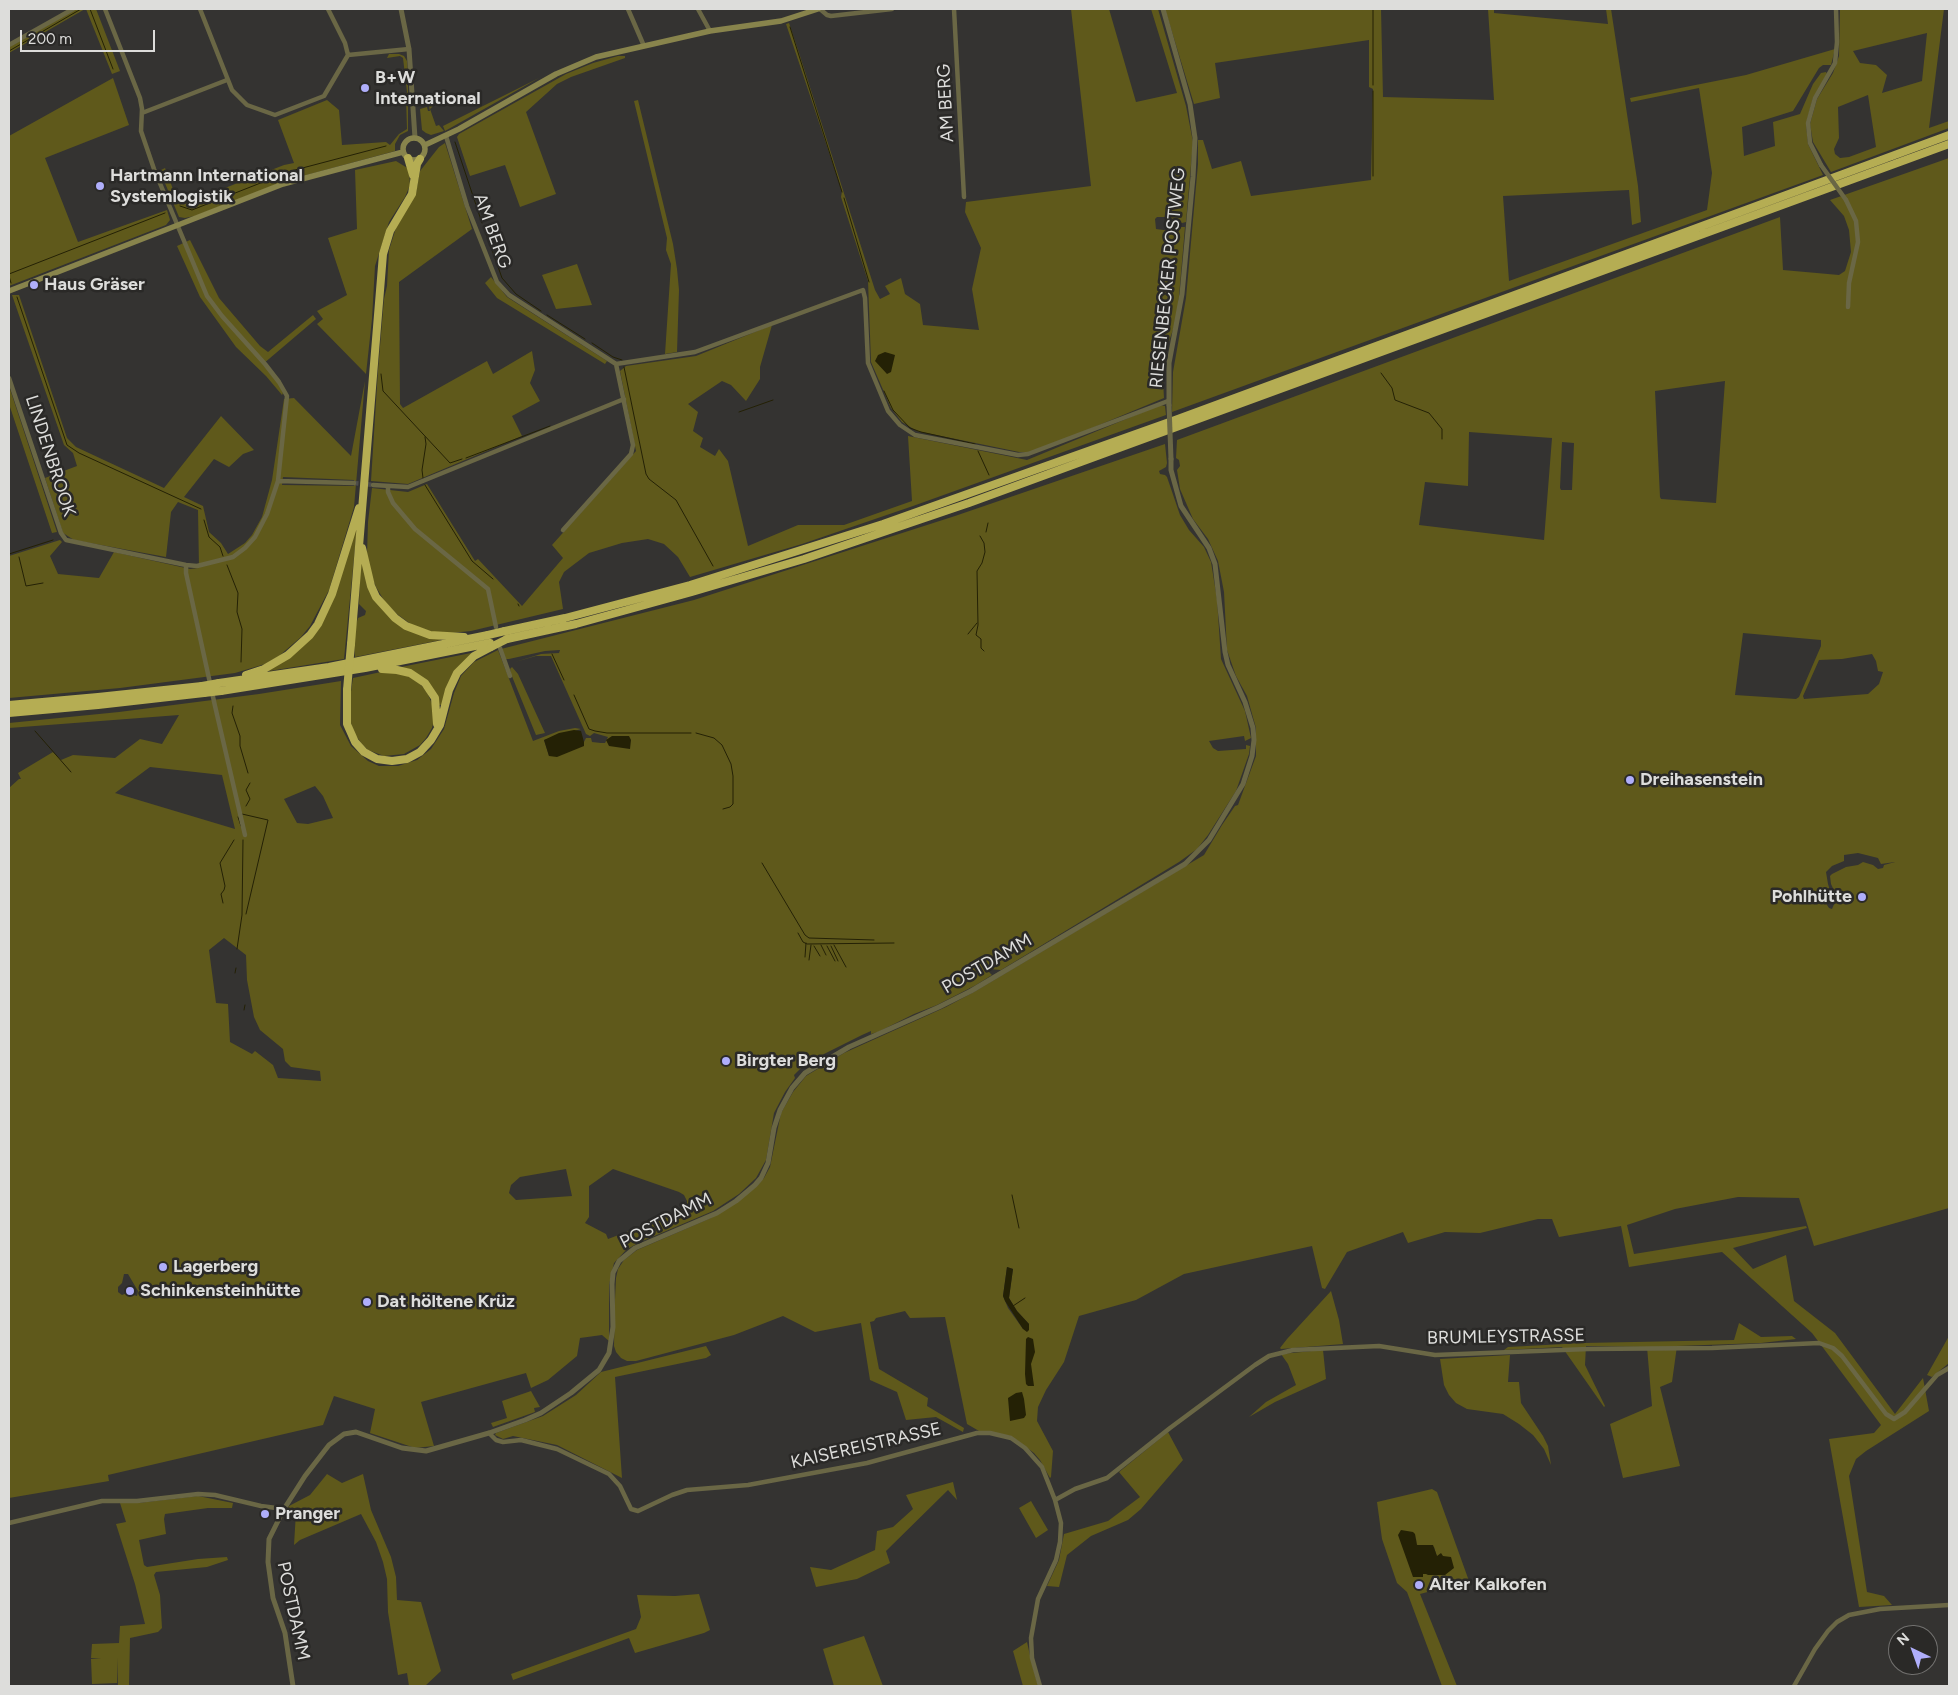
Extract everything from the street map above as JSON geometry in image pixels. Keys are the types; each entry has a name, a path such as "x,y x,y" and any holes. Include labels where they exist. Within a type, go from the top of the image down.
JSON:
{"highway":[{"path":"220,687 365,668 490,642 506,635 690,585 883,524 1156,427 1949,136"},
{"path":"506,635 576,624 702,590 804,559 969,503 1949,144"},
{"path":"406,155 414,180"},
{"path":"420,159 412,194 390,231 383,254 347,690 346,717 348,730 355,742 370,756 384,760 407,759 426,747 440,725 449,690 457,672 490,642"},
{"path":"220,687 277,663 288,656 310,635 332,594 363,494"},
{"path":"360,536 371,586 376,597 395,618 406,626 430,636 480,637 490,642"},
{"path":"9,713 98,706 203,690 480,637"},
{"path":"365,668 397,670 419,677 435,698 438,715 435,733"},
{"path":"9,705 203,690"}],"main road":[{"path":"425,145 446,136 576,64 596,57 710,31 781,21 819,9"},
{"path":"9,290 300,178 406,155 414,160 420,159 426,152 425,145 421,140 415,138 406,142 406,155"}],"street":[{"path":"9,45 73,9"},
{"name":"LINDENBROOK","path":"9,378 62,536 70,541 186,565 201,565 233,556 245,548 262,526 278,481 287,396 265,364 207,296 143,139 140,98 105,9"},
{"path":"200,9 227,80 235,94 247,105 269,114 282,114 324,96 348,55 345,42 328,9"},
{"path":"401,9 409,49 415,138"},
{"path":"628,9 644,46"},
{"path":"698,9 710,31"},
{"path":"819,9 831,16 892,9"},
{"name":"AM BERG","path":"954,9 964,197"},
{"name":"RIESENBECKER POSTWEG","path":"1163,9 1190,104 1195,138 1182,294 1169,363 1168,403 1171,470 1181,506 1209,548 1215,564 1224,652 1251,717 1254,740 1252,756 1243,784 1209,840 1198,852"},
{"path":"1836,9 1837,42 1835,63 1815,98 1808,123 1810,143 1822,165 1846,200 1856,221 1858,242 1849,283 1848,307"},
{"path":"348,55 409,49"},
{"path":"142,113 227,80"},
{"name":"AM BERG","path":"446,136 467,206 497,282 509,295 616,364"},
{"path":"563,530 631,454 633,445 616,364 695,352 863,290 868,363 888,411 900,425 915,435 1018,455 1028,454 1168,403"},
{"path":"373,485 408,487 420,483 476,458 624,398"},
{"path":"278,481 354,483"},
{"path":"388,486 388,492 393,503 415,529 488,589 496,627"},
{"path":"186,565 215,706 245,835"},
{"path":"500,648 510,676"},
{"name":"POSTDAMM","path":"293,1686 288,1646 273,1598 268,1554 269,1539 284,1509 329,1445 344,1434 360,1433 402,1448 426,1451 489,1433 540,1413 571,1393 599,1370 609,1353 612,1337 612,1284 619,1261 634,1248 716,1213 736,1201 754,1185 768,1163 774,1128 780,1110 792,1088 805,1073 844,1049 971,991 1185,864 1198,852"},
{"name":"BRUMLEYSTRASSE","path":"1056,1500 1075,1489 1107,1478 1241,1375 1269,1356 1287,1351 1331,1347 1379,1346 1435,1356 1588,1349 1712,1348 1819,1343 1833,1348 1842,1356 1886,1414 1894,1419 1899,1418 1905,1412 1937,1375 1949,1368"},
{"name":"KAISEREISTRASSE","path":"489,1433 496,1440 503,1442 521,1440 557,1449 609,1474 620,1486 633,1511 638,1511 687,1490 748,1484 867,1463 977,1433 1001,1434 1011,1438 1025,1448 1042,1467 1056,1500 1061,1523 1060,1542 1056,1560 1038,1599 1031,1638 1032,1658 1040,1686"},
{"path":"9,1523 102,1502 137,1501 198,1494 215,1495 261,1506 284,1509"},
{"path":"1794,1686 1815,1649 1828,1631 1849,1614 1880,1609 1949,1605"}],"shaded area":[{"path":"76,9 85,9 9,53 9,47"},
{"path":"86,9 96,9 120,71 112,74"},
{"path":"1071,9 1109,9 1136,102 1177,93 1151,9 1158,9 1186,106 1193,142 1186,222 1182,223 1169,217 1157,217 1155,219 1156,229 1178,232 1181,227 1185,227 1178,308 1167,347 1163,381 1164,398 1030,452 1019,452 917,431 902,422 891,408 871,362 868,281 841,197 842,191 786,24 789,23 875,290 880,299 890,294 885,286 901,278 905,294 920,304 923,325 979,330 972,289 981,248 965,212 966,202 1091,186"},
{"path":"1165,9 1381,9 1383,97 1494,100 1488,9 1494,9 1494,13 1608,24 1606,9 1611,9 1638,186 1641,222 1632,225 1629,190 1503,196 1509,281 1707,210 1712,173 1699,88 1631,102 1630,98 1746,75 1835,49 1831,65 1823,65 1819,68 1793,111 1742,127 1744,156 1775,146 1773,122 1800,114 1813,84 1821,73 1826,72 1827,74 1813,98 1806,124 1808,144 1823,175 1172,412 1173,372 1186,298 1198,164 1198,140 1203,140 1212,169 1241,161 1251,196 1371,180 1373,89 1369,87 1369,40 1215,63 1220,98 1194,104"},
{"path":"1840,9 1944,9 1929,128 1949,121 1949,128 1831,172 1813,142 1810,124 1817,99 1833,73 1839,56","holes":["1927,33 1922,81 1882,93 1887,75 1876,65 1860,63 1853,51","1868,95 1876,147 1849,157 1840,158 1835,154 1834,149 1839,138 1838,107"]},
{"path":"389,54 404,56 407,61 408,72 408,131 400,135 395,144 395,151 288,180 195,216 179,217 161,170 165,168 176,197 185,194 189,202 284,165 294,163 278,120 327,100 339,110 342,145 386,142 390,145 399,134 407,129 407,92 403,58 400,56 387,58"},
{"path":"625,56 625,58 571,77 557,84 526,112 556,194 520,207 505,165 470,176 457,137 459,134 566,74 593,63"},
{"path":"113,78 129,125 45,158 78,242 167,210 170,220 166,225 9,286 9,136"},
{"path":"539,78 445,131 443,126"},
{"path":"638,100 673,244 677,269 679,290 677,352 665,354 671,264 666,250 667,238 634,101"},
{"path":"429,106 433,106 430,109 436,126 439,125 444,131 431,135 422,130 420,109 427,107 428,111 430,111"},
{"path":"445,143 472,229 399,282 400,404 403,408 487,361 493,374 532,351 535,370 530,383 540,401 512,416 522,436 408,484 371,481 378,370 389,250 396,228 416,193 420,171 439,147"},
{"path":"1949,158 1949,1208 1814,1246 1799,1198 1738,1197 1675,1209 1627,1225 1634,1254 1806,1226 1807,1228 1733,1248 1753,1269 1786,1255 1794,1301 1835,1333 1895,1414 1923,1378 1929,1411 1856,1459 1849,1476 1867,1592 1884,1596 1892,1605 1859,1607 1829,1439 1874,1433 1881,1425 1812,1333 1722,1252 1629,1267 1621,1226 1559,1237 1552,1219 1538,1219 1480,1233 1445,1232 1408,1243 1403,1232 1347,1252 1325,1289 1322,1288 1312,1246 1184,1274 1136,1300 1079,1316 1064,1362 1046,1390 1038,1407 1037,1421 1053,1451 1050,1478 1034,1453 1011,1436 979,1431 967,1424 945,1317 910,1318 905,1311 876,1318 870,1322 879,1369 928,1398 927,1406 964,1428 963,1432 936,1417 906,1420 897,1392 870,1380 861,1323 815,1332 783,1316 734,1335 636,1361 627,1361 621,1358 614,1346 616,1278 618,1269 624,1260 637,1250 711,1218 755,1188 764,1178 770,1167 781,1113 793,1092 806,1076 844,1053 946,1007 974,992 1204,855 1222,825 1235,806 1238,805 1256,756 1256,728 1247,696 1236,676 1227,650 1224,592 1218,561 1208,539 1193,519 1180,489 1177,470 1180,466 1179,460 1176,458 1177,440 1780,217 1783,270 1839,275 1845,271 1851,252 1849,230 1844,216 1830,200","holes":["1725,381 1716,503 1661,499 1655,391","1469,432 1552,438 1544,540 1419,525 1425,482 1468,486","1562,442 1574,443 1572,490 1561,490","1743,633 1821,640 1821,646 1799,697 1796,699 1735,695","1872,654 1878,671 1883,672 1879,684 1868,694 1804,699 1803,696 1819,660 1842,659","1858,853 1878,858 1881,864 1895,862 1878,869 1873,865 1863,862 1832,874 1830,876 1831,884 1837,897 1832,909 1827,905 1831,894 1826,872 1832,866 1844,861 1844,855","1007,1267 1013,1269 1009,1298 1017,1311 1029,1324 1023,1329 1008,1308 1003,1296"]},
{"path":"396,161 409,169 410,185 405,197 389,222 375,266 366,374 317,324 323,319 317,311 347,295 328,238 357,229 355,170"},
{"path":"190,240 219,298 260,346 268,352 313,315 316,319 263,364 278,382 283,393 282,395 266,376 236,347 200,297 177,246"},
{"path":"577,264 592,305 556,309 542,275"},
{"path":"491,277 507,297 607,361 605,364 497,298 485,283"},
{"path":"12,295 19,295 67,438 76,447 164,488 221,416 254,450 243,454 229,467 214,459 184,497 203,506 209,532 221,543 228,554 245,543 262,517 272,480 284,399 294,398 351,456 365,381 354,507 329,590 310,626 301,637 279,656 265,664 235,673 120,688 9,698 9,556 60,540 62,542 50,556 58,574 99,578 114,552 190,569 199,568 198,510 178,502 171,512 166,557 74,540 63,533 45,478 77,466 73,453 64,445","holes":["283,477 354,480 354,486 282,485"]},
{"path":"772,325 760,367 760,379 746,401 731,385 722,381 688,404 698,412 693,431 703,438 700,447 715,456 719,449 728,461 748,546 798,525 844,525 912,501 908,436 1027,460 1160,405 1165,406 1166,415 802,544 690,577 678,557 664,544 648,539 622,543 589,553 564,572 559,582 563,609 471,631 451,633 432,632 412,625 385,602 370,572 367,555 372,488 408,492 427,484 475,561 478,559 522,606 563,558 552,545 636,451 620,371 626,366 696,356"},
{"path":"885,352 895,355 891,372 887,374 875,361 878,355"},
{"path":"9,386 57,532 52,533 9,404"},
{"path":"1165,444 1167,463 1166,467 1159,471 1160,474 1167,477 1180,515 1189,530 1204,547 1211,562 1217,599 1221,659 1245,711 1251,738 1245,741 1244,736 1209,741 1213,748 1218,751 1246,749 1246,745 1250,746 1236,791 1197,849 1179,862 1001,970 989,969 992,975 976,985 878,1032 871,1034 871,1031 862,1035 814,1059 800,1069 794,1075 795,1078 774,1113 766,1160 756,1178 739,1194 713,1211 638,1243 626,1250 614,1263 609,1285 609,1341 602,1335 580,1338 577,1356 548,1380 531,1388 526,1373 421,1402 434,1446 415,1448 370,1433 375,1409 334,1396 323,1425 108,1475 109,1481 9,1498 9,788 21,779 18,773 53,752 61,760 73,755 115,758 140,739 162,744 179,715 9,728 9,723 119,712 259,694 341,681 340,725 351,746 368,761 379,766 398,766 417,760 431,749 444,729 461,676 474,662 498,650 533,741 559,731 575,728 581,729 544,740 549,756 584,742 586,738 591,738 592,742 605,743 608,737 594,733 590,736 586,734 551,656 536,656 515,662 541,654 559,653 560,650 505,659 501,649 694,600 955,516","holes":["150,767 222,775 235,829 115,793","315,786 323,796 333,818 308,824 297,823 284,799","224,938 246,955 247,980 254,1017 260,1030 283,1049 285,1061 291,1067 320,1071 321,1081 278,1078 273,1065 255,1051 252,1054 230,1042 228,1004 216,1003 209,950","566,1169 572,1196 516,1200 509,1193 511,1185 520,1177","613,1169 679,1192 684,1195 687,1201 687,1205 669,1216 608,1239 606,1234 585,1223 589,1217 589,1186","124,1274 128,1274 138,1291 137,1296 127,1293 122,1295 118,1292 118,1287 122,1283"]},
{"path":"358,517 344,659 263,672 314,633"},
{"path":"361,552 362,562 389,615 441,640 355,657 356,624 358,618 365,615 366,611 359,604"},
{"path":"471,653 443,705 439,705 437,698 401,667"},
{"path":"512,667 518,674 545,733 536,735 511,674 510,669"},
{"path":"381,672 397,672 416,679 427,692 433,706 435,716 432,728 426,738 420,745 404,754 384,756 368,750 354,733 350,720 349,705 353,678"},
{"path":"574,730 581,731 584,746 557,757 549,756 544,740 559,733"},
{"path":"612,736 629,736 631,740 630,749 609,746 606,740"},
{"path":"1007,1267 1013,1269 1009,1298 1017,1311 1029,1324 1027,1332 1023,1329 1003,1296"},
{"path":"1331,1291 1343,1344 1281,1349 1287,1339"},
{"path":"1739,1323 1761,1337 1792,1336 1796,1339 1761,1343 1677,1346 1672,1382 1660,1387 1680,1466 1623,1478 1610,1424 1652,1406 1647,1347 1586,1346 1585,1365 1604,1407 1562,1347 1504,1350 1508,1347 1583,1343 1734,1340"},
{"path":"1949,1336 1949,1363 1932,1377 1927,1375"},
{"path":"1028,1337 1033,1339 1035,1352 1031,1364 1034,1386 1026,1384 1026,1339"},
{"path":"706,1346 711,1355 706,1358 615,1377 622,1478 557,1445 513,1436 503,1439 495,1435 543,1416 576,1395 601,1372"},
{"path":"1323,1350 1326,1379 1275,1402 1249,1417 1266,1402 1296,1385 1288,1364 1281,1354"},
{"path":"1510,1355 1508,1382 1519,1382 1521,1403 1548,1446 1551,1465 1544,1449 1533,1435 1519,1424 1503,1414 1467,1409 1456,1403 1444,1385 1440,1359"},
{"path":"531,1391 540,1407 534,1408 535,1412 493,1427 491,1423 507,1418 502,1401"},
{"path":"1022,1392 1026,1415 1024,1418 1010,1421 1008,1398"},
{"path":"1168,1432 1183,1460 1141,1509 1128,1520 1091,1536 1067,1555 1059,1587 1047,1586 1059,1560 1064,1534 1108,1521 1140,1497 1119,1472"},
{"path":"327,1474 342,1483 363,1474 371,1510 391,1557 396,1577 397,1600 421,1602 441,1671 425,1686 409,1686 407,1673 398,1675 388,1612 387,1579 376,1542 361,1514 300,1540 294,1545 296,1512 287,1510 289,1506 310,1495"},
{"path":"953,1482 957,1500 948,1490 886,1551 890,1563 857,1579 816,1587 810,1567 831,1570 875,1550 877,1531 893,1527 913,1509 906,1495"},
{"path":"1432,1489 1437,1492 1469,1581 1420,1594 1457,1686 1442,1686 1407,1592 1397,1583 1382,1539 1377,1502","holes":["1417,1545 1434,1547 1437,1557 1443,1556 1423,1574"]},
{"path":"198,1496 233,1503 232,1508 208,1508 165,1514 166,1534 139,1540 144,1565 147,1567 198,1559 227,1557 228,1560 207,1567 156,1572 154,1575 160,1595 162,1628 158,1632 130,1638 129,1686 118,1686 117,1658 117,1683 92,1684 91,1659 101,1658 91,1658 92,1644 119,1643 120,1626 145,1624 135,1584 116,1524 126,1522 120,1503 138,1503"},
{"path":"1031,1501 1048,1530 1036,1538 1019,1508"},
{"path":"1401,1530 1413,1532 1417,1545 1433,1545 1437,1556 1441,1553 1443,1556 1451,1557 1454,1568 1445,1575 1423,1574 1423,1577 1413,1577 1398,1535"},
{"path":"699,1594 710,1630 704,1633 635,1653 629,1638 513,1680 511,1674 636,1629 641,1617 637,1595 675,1596"},
{"path":"864,1636 883,1686 834,1686 823,1649"},
{"path":"1027,1642 1038,1686 1023,1686 1013,1651"}],"waterway":[{"path":"9,51 81,9"},
{"path":"90,9 113,69"},
{"path":"1373,9 1373,85"},
{"path":"790,27 842,192"},
{"path":"1373,91 1373,176"},
{"path":"455,142 482,223"},
{"path":"180,206 192,210 291,171 386,146"},
{"path":"844,198 869,282"},
{"path":"9,274 165,213"},
{"path":"485,230 502,278 516,294 541,311"},
{"path":"9,276 11,283"},
{"path":"17,297 67,445 79,453 201,509"},
{"path":"547,315 585,339"},
{"path":"592,343 613,357 622,360"},
{"path":"624,367 646,474 649,479 676,500 713,566"},
{"path":"1381,373 1392,388 1395,400 1429,413 1442,429 1442,439"},
{"path":"381,374 383,391 450,463 462,459"},
{"path":"884,391 893,410 910,428 975,444"},
{"path":"739,412 773,400"},
{"path":"466,458 550,426"},
{"path":"423,478 425,437"},
{"path":"978,451 989,475"},
{"path":"425,485 472,561 493,579"},
{"path":"204,520 209,537 220,547 223,556"},
{"path":"986,532 988,523"},
{"path":"980,536 984,543 985,552 982,563 977,571 978,625 976,635 981,639 981,648 984,651"},
{"path":"9,554 53,540"},
{"path":"19,557 26,586 43,583"},
{"path":"227,565 238,593 237,612 242,629 241,662"},
{"path":"968,634 977,623"},
{"path":"552,654 564,680"},
{"path":"574,695 589,729 595,731 607,733 691,733"},
{"path":"233,706 232,713 240,736 240,746 248,773"},
{"path":"35,731 71,772"},
{"path":"696,733 714,738 722,745 731,764 733,804 723,809"},
{"path":"246,806 250,799 246,790 250,783"},
{"path":"242,814 268,820 246,914"},
{"path":"238,817 241,826"},
{"path":"223,903 221,894 225,886 220,863 234,840"},
{"path":"237,949 242,915 243,840"},
{"path":"762,863 805,935 809,938 874,940"},
{"path":"798,933 803,942 807,944 894,943"},
{"path":"805,957 806,943"},
{"path":"809,960 811,945"},
{"path":"821,945 826,955"},
{"path":"834,945 846,967"},
{"path":"814,946 820,956"},
{"path":"827,946 835,961"},
{"path":"831,946 838,961"},
{"path":"235,973 236,968"},
{"path":"244,1010 245,1005"},
{"path":"1012,1195 1019,1228"},
{"path":"1013,1306 1025,1298"}],"tunnel":[{"path":"354,483 373,485"}],"place":[{"name":"B+W International","path":"365,88"},
{"name":"Hartmann International Systemlogistik","path":"100,186"},
{"name":"Haus Gräser","path":"34,285"},
{"name":"Dreihasenstein","path":"1630,780"},
{"name":"Pohlhütte","path":"1862,897"},
{"name":"Birgter Berg","path":"726,1061"},
{"name":"Lagerberg","path":"163,1267"},
{"name":"Schinkensteinhütte","path":"130,1291"},
{"name":"Dat höltene Krüz","path":"367,1302"},
{"name":"Pranger","path":"265,1514"},
{"name":"Alter Kalkofen","path":"1419,1585"}]}
